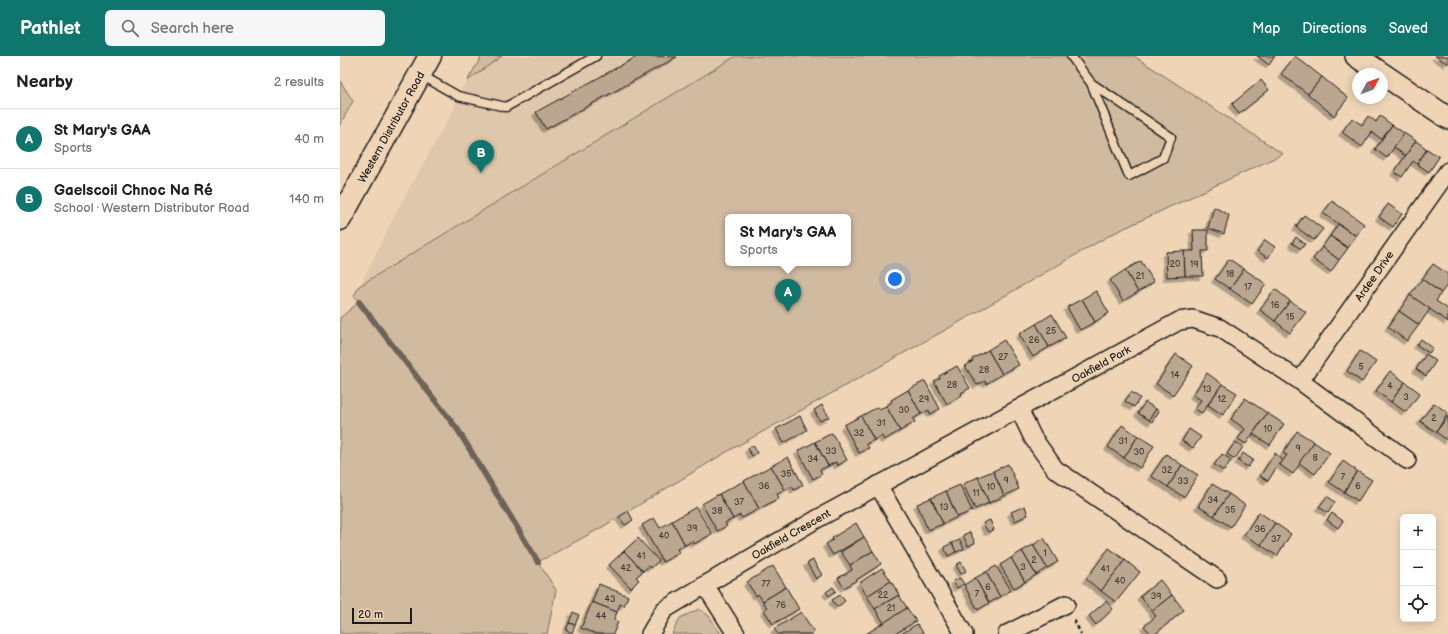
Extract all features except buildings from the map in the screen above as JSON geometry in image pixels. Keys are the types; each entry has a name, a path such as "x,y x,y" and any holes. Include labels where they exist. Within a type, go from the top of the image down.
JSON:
{"main road":[{"name":"Western Distributor Road","path":"340,219 425,65"}],"street":[{"path":"1356,56 1448,118"},
{"name":"Ardee Drive","path":"1300,381 1448,171"},
{"name":"Oakfield Park","path":"1019,409 1179,321 1193,319 1220,328 1300,381 1407,460"},
{"path":"1019,409 1033,438 1055,469 1218,579"},
{"name":"Oakfield Crescent","path":"650,634 664,610 705,585 878,485 1019,409"},
{"path":"878,485 964,634"},
{"path":"705,585 736,634"},
{"path":"1007,634 1066,604"}],"lane":[{"path":"425,65 458,96 506,107 596,56"},
{"path":"1071,56 1091,83 1129,176 1163,158 1171,137 1091,83"}],"shaded area":[{"path":"482,56 502,56 467,81"},
{"path":"502,56 736,56 360,286 401,203 453,111 458,96 467,81"},
{"path":"736,56 1134,56 1283,154 1112,234 956,324 730,450 599,529 538,562 556,590 547,634 340,634 340,318 359,302 354,296 359,286"},
{"path":"340,81 353,101 340,125"},
{"path":"699,609 709,616 721,634 672,634 680,618"}],"waterway":[{"path":"359,302 458,430 538,562"}],"place":[{"name":"Gaelscoil Chnoc Na Ré","path":"481,173"},
{"name":"St Mary's GAA","path":"788,312"}]}
